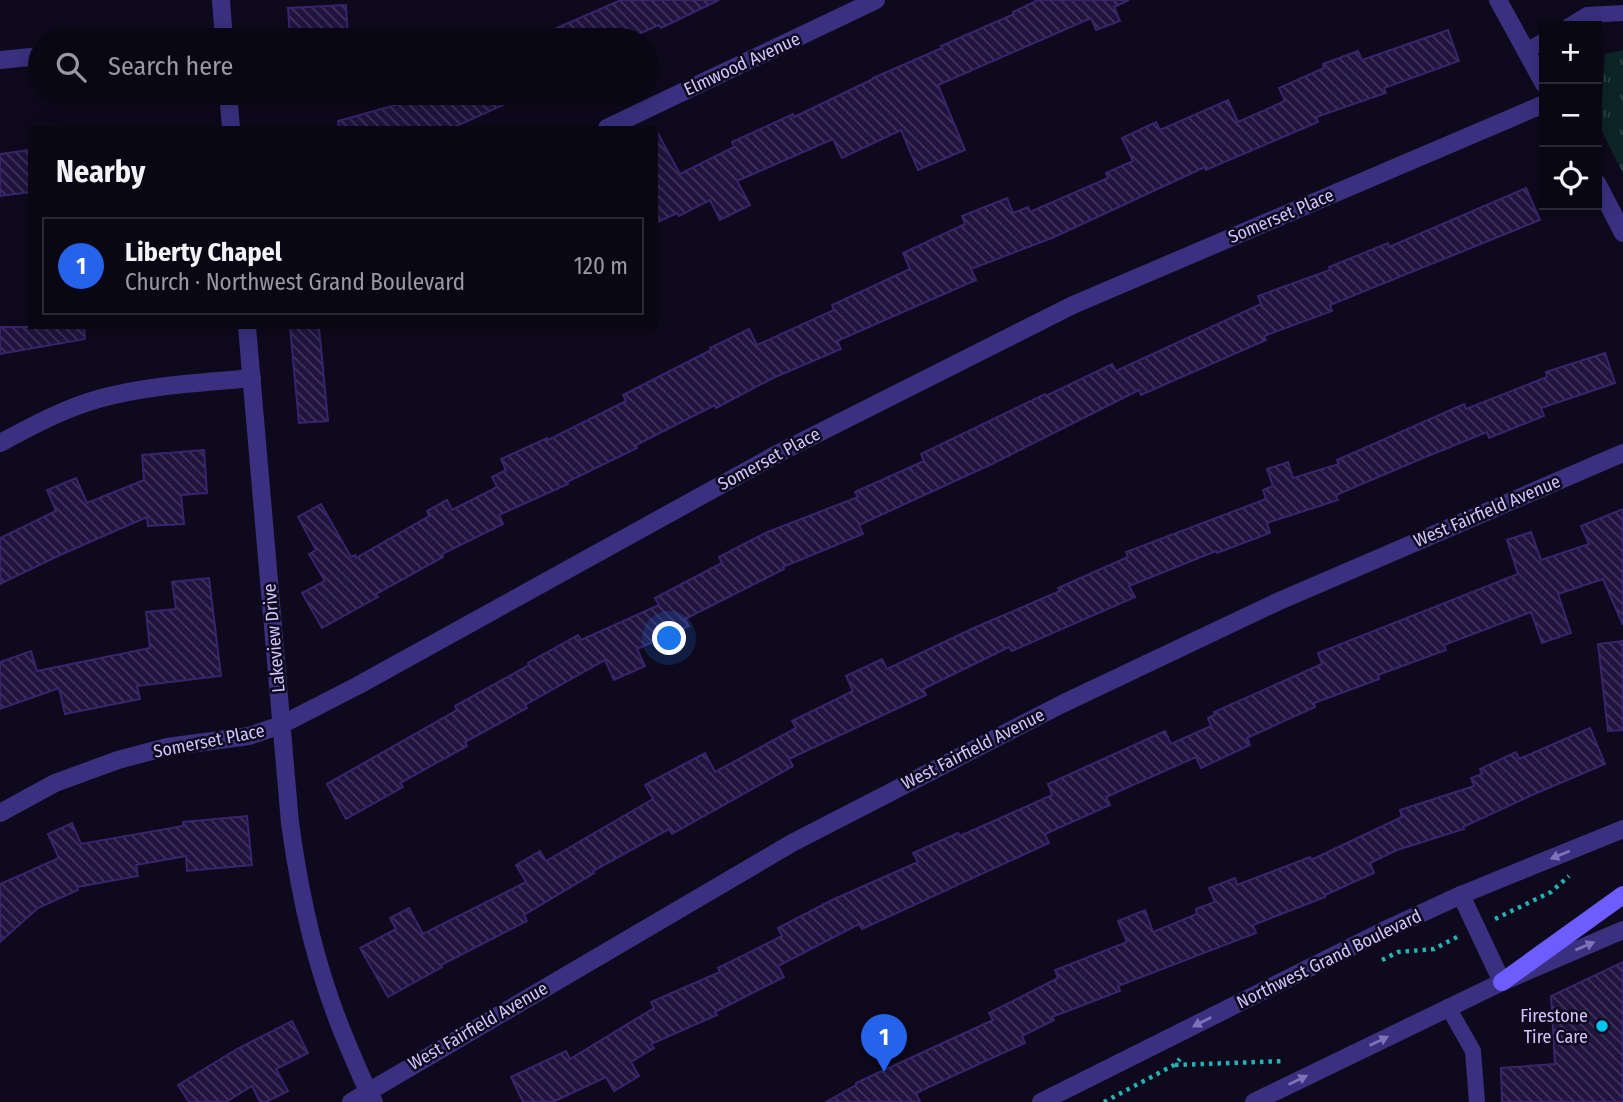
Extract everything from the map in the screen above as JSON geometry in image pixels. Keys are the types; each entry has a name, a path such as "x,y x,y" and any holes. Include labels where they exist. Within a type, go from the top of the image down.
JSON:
{"main road":[{"path":"1502,982 1623,895"}],"street":[{"path":"221,0 223,28"},
{"name":"Elmwood Avenue","path":"658,104 876,0"},
{"path":"1498,0 1539,75"},
{"path":"0,60 28,57"},
{"path":"229,105 231,126"},
{"name":"Elmwood Avenue","path":"611,126 655,105"},
{"name":"Somerset Place","path":"0,813 55,783 118,760 167,747 249,736 281,725 357,686 777,454 1073,305 1539,106"},
{"path":"1602,193 1623,233"},
{"name":"Lakeview Drive","path":"247,329 289,823 316,962 332,1009 371,1097"},
{"path":"0,443 66,410 105,397 151,388 252,378"},
{"name":"West Fairfield Avenue","path":"351,1102 371,1097 792,843 1062,704 1277,602 1622,456"},
{"name":"Northwest Grand Boulevard","path":"1041,1102 1383,931 1461,895 1623,829"},
{"path":"1461,895 1502,982"},
{"path":"1254,1102 1448,1007 1623,930"}],"lane":[{"path":"1577,21 1587,15 1623,13"},
{"path":"1526,51 1539,44"},
{"path":"1448,1007 1473,1051 1477,1102"}],"path":[{"name":"Northwest Grand Boulevard","path":"1394,954 1434,949 1452,940"},
{"path":"1104,1102 1174,1065 1286,1061"}],"green space":[{"path":"1623,50 1623,174 1602,131 1605,54"}],"building":[{"path":"621,0 719,0 661,28 659,25 652,28 557,28"},
{"path":"1038,0 1129,0 1114,7 1120,21 1096,30 1091,18 938,85 965,150 918,170 901,130 842,158 833,139 737,181 750,205 720,220 710,200 679,216 677,213 658,222 658,134 680,174 734,147 732,142 793,114 794,117 1014,14 1013,12"},
{"path":"346,5 347,28 289,28 288,8"},
{"path":"1448,30 1459,61 1384,88 1386,93 1316,117 1318,122 1206,170 1205,167 1052,238 971,269 976,280 837,341 841,349 773,378 716,408 715,405 636,445 637,448 567,482 568,484 499,515 503,524 442,554 443,557 322,628 302,593 325,581 309,554 316,550 298,517 321,504 351,557 355,555 356,558 429,516 427,511 447,500 452,510 497,487 492,477 506,470 501,459 547,438 548,440 626,401 623,395 711,350 710,348 749,329 757,345 834,310 832,305 910,269 903,253 965,224 962,216 1007,198 1013,213 1028,207 1030,212 1108,178 1106,173 1133,161 1122,138 1156,122 1160,130 1228,100 1238,122 1285,101 1279,88 1324,68 1323,64 1358,51 1362,60"},
{"path":"396,105 503,105 456,126 339,126 338,121"},
{"path":"28,150 28,192 0,196 0,154"},
{"path":"1526,188 1540,220 1330,305 1332,311 1264,336 1266,340 1141,395 1139,390 992,464 859,525 863,534 783,567 784,569 685,619 689,626 637,649 645,666 614,680 605,660 525,705 527,708 465,742 467,746 400,783 403,787 346,819 327,784 457,710 455,706 578,635 581,640 659,605 655,598 722,563 719,557 765,533 858,497 855,492 924,461 921,454 1112,364 1116,371 1261,304 1258,296 1330,270 1329,267 1388,243 1389,247"},
{"path":"0,327 84,329 85,339 0,354"},
{"path":"290,329 319,329 328,421 299,423"},
{"path":"1605,353 1615,383 1541,408 1544,416 1489,438 1487,432 1423,458 1336,495 1338,500 1267,523 1270,533 1217,553 1216,551 1129,586 1135,597 1012,651 1009,647 923,689 926,695 789,759 793,766 672,834 669,829 593,871 594,873 524,915 527,921 441,965 442,967 388,997 360,948 396,929 390,918 409,908 423,934 526,882 516,865 540,851 546,861 653,799 645,785 705,753 715,772 796,728 792,721 853,691 846,676 882,659 887,669 1060,591 1058,588 1128,557 1126,552 1266,499 1263,490 1273,486 1267,469 1288,462 1293,478 1339,464 1337,460 1464,404 1466,409 1547,377 1546,372"},
{"path":"204,450 207,493 181,495 184,524 148,526 147,517 0,584 0,538 56,511 47,490 76,478 87,503 144,480 142,455"},
{"path":"1623,509 1623,625 1603,579 1558,594 1571,633 1542,643 1531,612 1444,645 1446,650 1378,675 1379,679 1314,703 1315,707 1247,738 1250,745 1201,768 1196,757 1106,797 1110,805 1045,834 1049,843 862,929 859,924 778,966 784,977 715,1012 717,1015 651,1044 654,1048 631,1062 639,1076 614,1091 606,1077 553,1102 523,1102 511,1077 566,1051 570,1059 654,1008 651,1002 720,972 718,968 782,936 778,928 832,900 918,862 913,853 958,833 960,836 1052,795 1048,784 1165,731 1171,744 1211,726 1208,718 1216,714 1214,712 1322,664 1318,653 1518,574 1507,540 1531,532 1541,560 1589,544 1581,526"},
{"path":"209,578 221,676 137,686 140,699 65,714 59,688 0,709 0,662 31,651 37,671 150,648 146,612 176,609 172,582"},
{"path":"1623,641 1623,730 1608,731 1598,644"},
{"path":"1590,728 1605,764 1532,795 1463,827 1464,829 1397,850 1370,863 1374,873 1325,897 1253,925 1256,933 1118,986 1120,991 1052,1017 1054,1020 1022,1036 1025,1043 916,1093 920,1102 826,1102 856,1083 993,1020 989,1013 1058,978 1055,970 1127,942 1118,921 1145,910 1153,932 1197,914 1196,909 1215,902 1209,888 1235,878 1237,885 1310,857 1311,860 1402,817 1400,810 1474,786 1471,778 1482,774 1480,769 1516,752 1519,759"},
{"path":"247,816 252,865 187,871 186,856 136,865 138,876 77,887 78,890 38,908 0,942 0,884 59,858 48,834 72,823 81,844 183,826 183,822"},
{"path":"1623,962 1623,1102 1502,1102 1501,1068 1555,1064 1551,996"},
{"path":"292,1021 308,1053 276,1069 288,1091 266,1102 260,1102 252,1086 226,1102 189,1102 178,1085 237,1049"}],"place":[{"name":"Firestone Tire Care","path":"1602,1026"},
{"name":"Liberty Chapel","path":"884,1072"}]}
